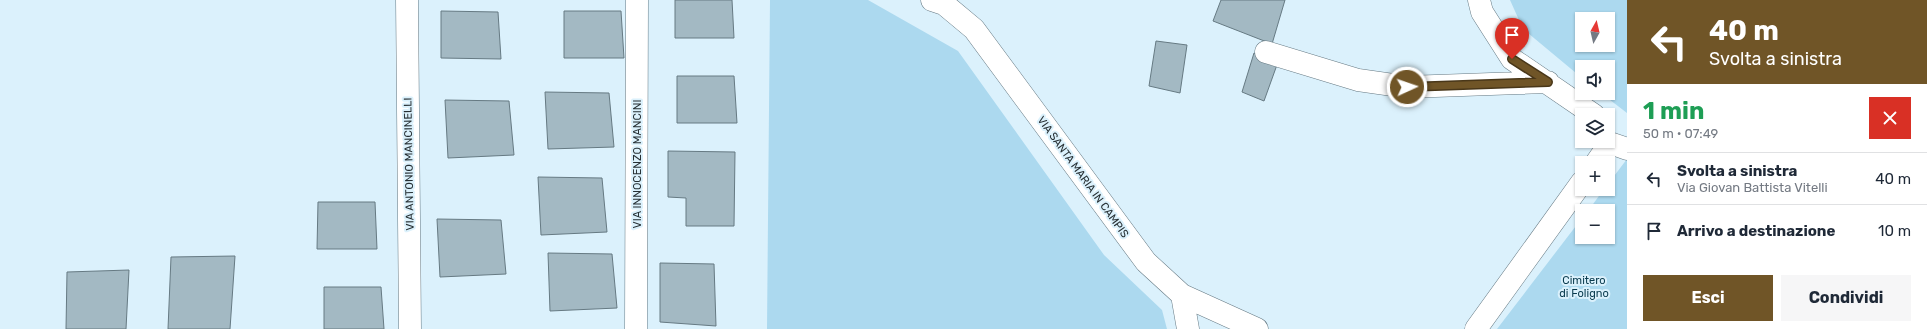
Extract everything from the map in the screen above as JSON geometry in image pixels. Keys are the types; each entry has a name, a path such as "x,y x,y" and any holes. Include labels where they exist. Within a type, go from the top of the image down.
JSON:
{"street":[{"name":"VIA ANTONIO MANCINELLI","path":"407,0 410,329"},
{"name":"VIA INNOCENZO MANCINI","path":"636,329 637,0"},
{"name":"VIA SANTA MARIA IN CAMPIS","path":"932,0 944,4 974,29 1146,262 1182,295 1217,321 1256,329"},
{"path":"1479,0 1482,12 1512,59 1584,108"},
{"path":"1266,52 1358,80 1407,87 1548,82"},
{"path":"1603,156 1611,148"},
{"path":"1476,329 1575,192"},
{"path":"1182,295 1188,329"}],"green space":[{"path":"770,0 868,0 958,51 1104,255 1162,310 1167,329 767,329"},
{"path":"1510,0 1627,0 1627,113 1610,100 1615,100 1615,60 1575,60 1575,72 1523,29"},
{"name":"Cimitero di Foligno","path":"1627,159 1627,329 1497,329 1575,227 1575,244 1615,244 1615,204 1593,204 1599,196 1615,196 1615,175"}],"building":[{"path":"675,0 732,0 734,38 675,38"},
{"path":"1221,0 1285,0 1272,44 1213,21"},
{"path":"441,11 498,12 501,59 441,58"},
{"path":"564,11 621,11 624,58 564,58"},
{"path":"1156,41 1187,45 1180,93 1149,86"},
{"path":"1254,53 1278,62 1264,101 1242,92"},
{"path":"677,76 734,76 737,123 677,123"},
{"path":"545,92 609,93 614,147 548,149"},
{"path":"445,100 509,101 514,155 448,158"},
{"path":"668,151 735,152 734,226 686,226 686,198 668,197"},
{"path":"538,177 602,178 607,232 541,235"},
{"path":"318,202 375,202 377,249 317,249"},
{"path":"437,219 501,220 506,274 440,277"},
{"path":"548,253 612,254 617,308 550,311"},
{"path":"235,256 230,329 168,329 171,257"},
{"path":"660,263 714,264 716,326 660,322"},
{"path":"129,270 126,329 66,329 67,272"},
{"path":"324,287 381,287 384,329 324,329"}],"route":[{"path":"1407,87 1480,83 1548,82 1512,59"}]}
